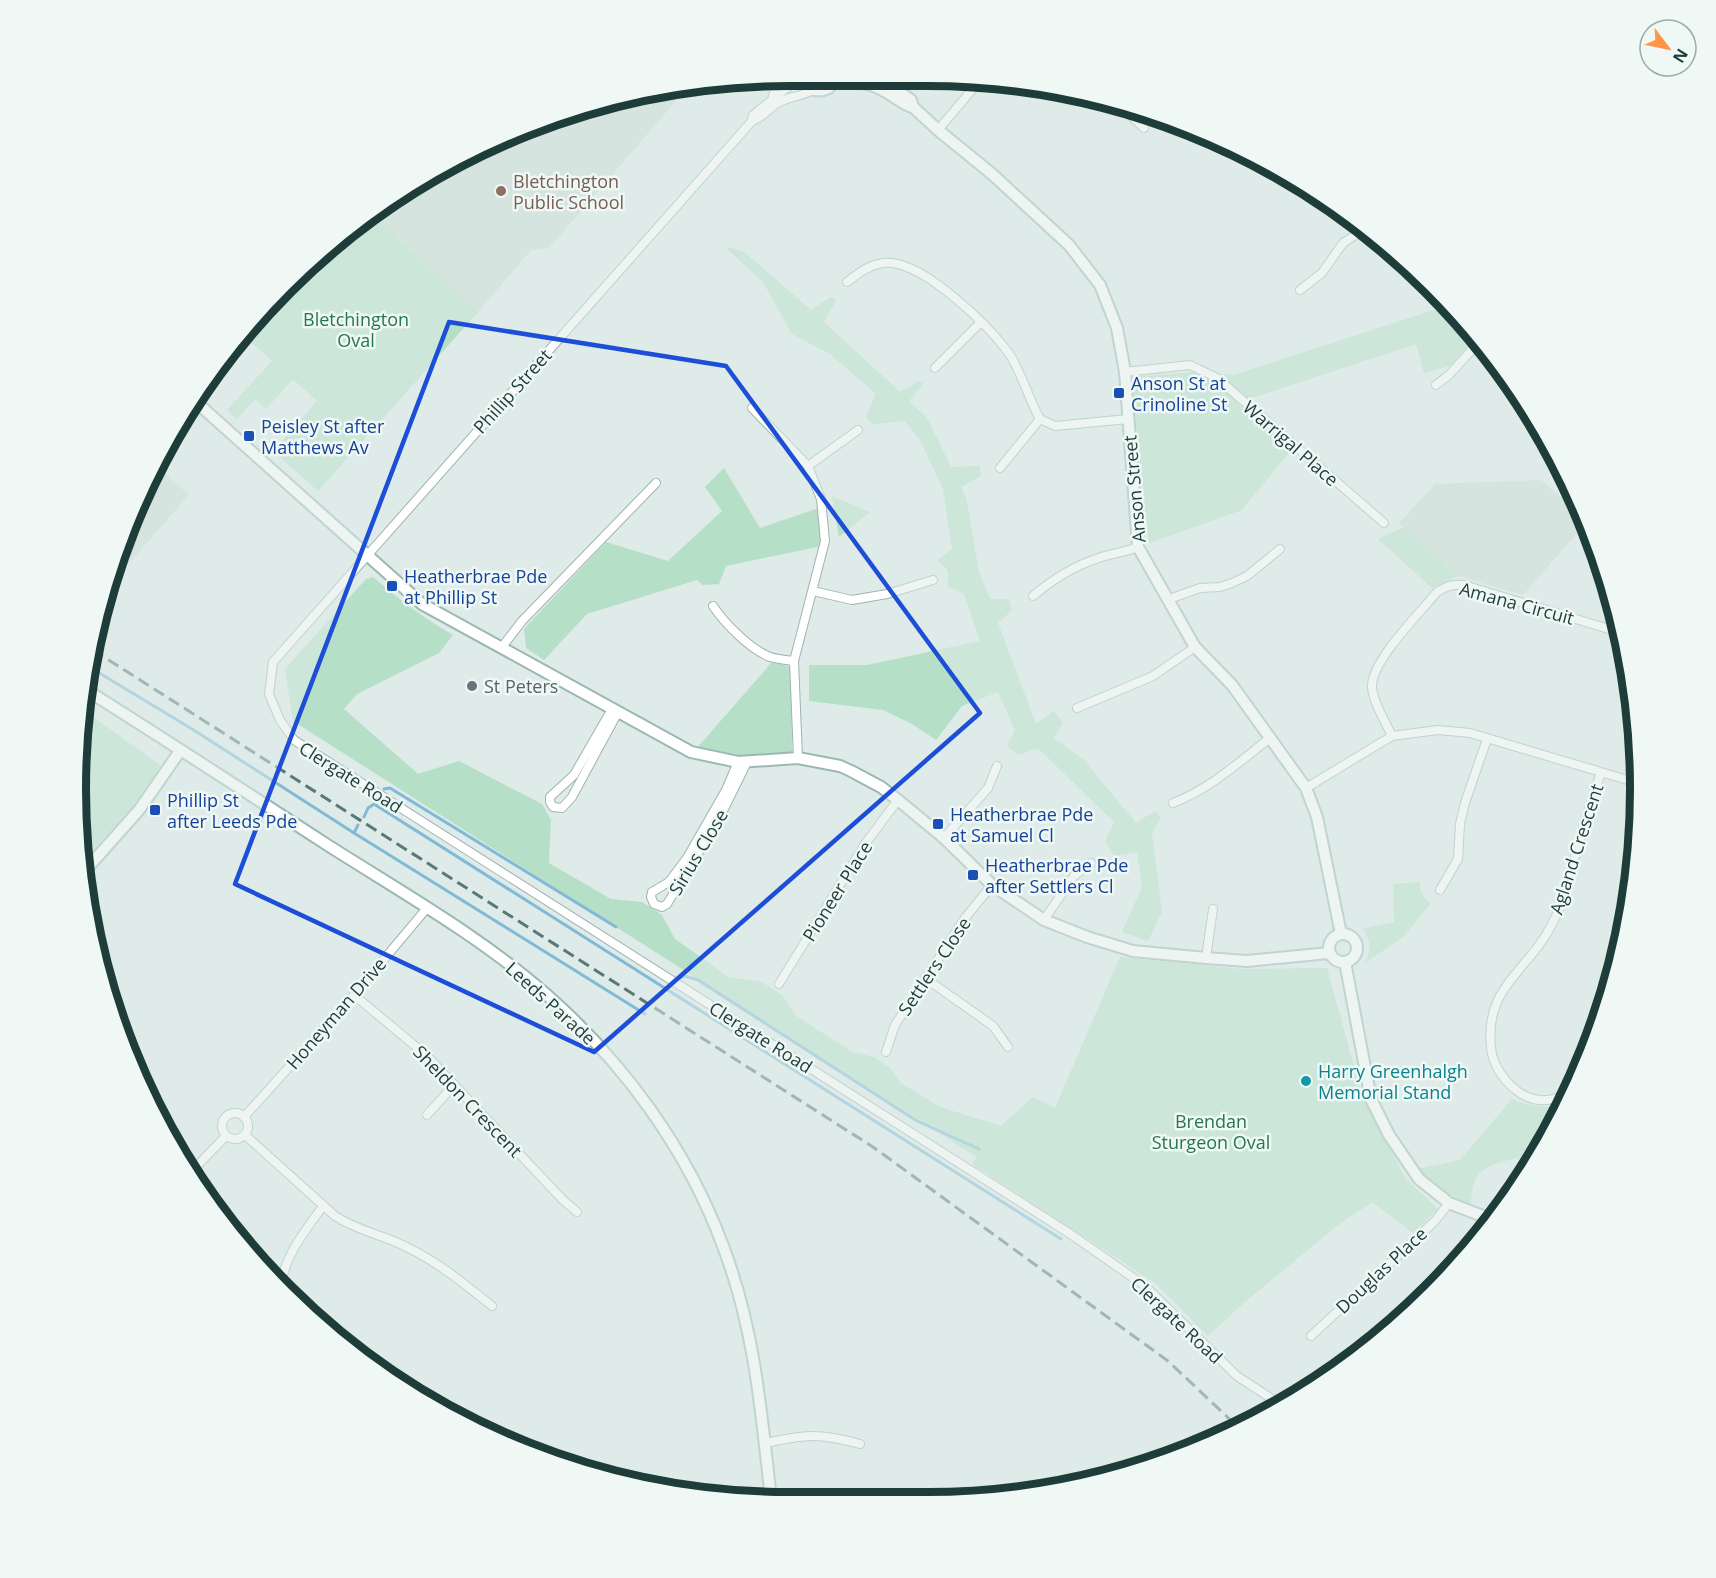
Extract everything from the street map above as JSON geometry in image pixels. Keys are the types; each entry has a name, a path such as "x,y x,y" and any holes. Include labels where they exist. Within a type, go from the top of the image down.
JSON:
{"street":[{"path":"772,98 775,86"},
{"name":"Phillip Street","path":"273,662 752,121 753,115 789,86"},
{"path":"810,86 813,90 826,90 829,86"},
{"name":"Anson Street","path":"872,86 891,95 906,106 913,107"},
{"name":"Anson Street","path":"891,86 911,100 913,107 938,130 992,174 1069,245 1100,285 1117,328 1125,372 1138,548 1195,647 1232,685 1306,788 1317,817 1341,934"},
{"path":"938,130 974,87"},
{"name":"Phillip Street","path":"752,121 759,119 776,104 787,98 813,90"},
{"path":"1131,116 1144,128"},
{"path":"1300,290 1322,273 1343,243 1358,233"},
{"path":"847,282 866,268 891,262 914,269 952,295 1010,354 1040,420 1055,426 1128,419"},
{"path":"935,368 981,322"},
{"path":"1436,385 1449,375 1474,347"},
{"name":"Warrigal Place","path":"1125,372 1190,365 1217,378 1384,523"},
{"path":"200,405 422,604 691,752 742,762 798,758 840,766 881,787 944,838 992,885 1044,920 1133,951 1247,961 1329,953"},
{"path":"752,408 808,466 821,499 825,541 794,661 798,758"},
{"path":"1000,468 1040,420"},
{"path":"808,466 858,430"},
{"path":"501,647 522,621 656,483"},
{"path":"1033,596 1071,569 1094,559 1138,548"},
{"path":"1169,599 1200,588 1220,587 1232,583 1247,576 1280,549"},
{"path":"813,591 852,600 887,594 933,580"},
{"name":"Amana Circuit","path":"1392,736 1375,698 1373,678 1382,657 1437,592 1444,588 1454,584 1464,585 1612,630"},
{"path":"713,606 741,637 769,656 794,661"},
{"path":"1077,708 1153,676 1195,647"},
{"name":"Clergate Road","path":"273,662 269,694 280,720 294,741 1069,1233 1145,1286 1237,1376 1274,1401"},
{"name":"Leeds Parade","path":"92,694 427,908 513,968 578,1023 623,1074 664,1129 687,1168 723,1245 751,1340 766,1443 770,1492"},
{"path":"615,711 572,797 562,808 553,807 550,797 574,775 615,711"},
{"path":"1306,788 1392,736 1438,730 1454,730 1630,781"},
{"path":"1173,803 1193,795 1238,764 1270,738"},
{"path":"1440,890 1458,859 1460,824 1465,802 1487,739"},
{"path":"90,865 139,810 180,751"},
{"name":"Sirius Close","path":"742,762 719,819 667,904 662,907 654,904 651,897 652,892 669,882 687,858 742,762"},
{"path":"944,838 988,788 997,766"},
{"name":"Agland Crescent","path":"1559,1098 1538,1101 1514,1089 1506,1082 1492,1055 1490,1024 1501,991 1538,947 1562,902 1601,773"},
{"name":"Pioneer Place","path":"779,984 865,844 898,800"},
{"path":"1044,920 1074,876 1091,863"},
{"name":"Settlers Close","path":"886,1052 895,1025 965,918 992,885"},
{"name":"Honeyman Drive","path":"244,1117 354,995 427,908"},
{"path":"1206,958 1213,909"},
{"path":"1341,934 1352,938 1357,948 1352,959 1345,963 1335,961 1329,953 1331,941 1341,934"},
{"path":"1345,963 1371,1099 1377,1113 1400,1153 1419,1179 1449,1203 1485,1217"},
{"path":"925,978 993,1026 1008,1047"},
{"name":"Sheldon Crescent","path":"354,995 426,1055 563,1200 578,1212"},
{"path":"427,1115 454,1085"},
{"path":"235,1113 244,1117 248,1124 245,1135 235,1139 226,1136 222,1127 225,1119 235,1113"},
{"path":"245,1135 323,1206 348,1224 390,1240 441,1266 492,1306"},
{"path":"196,1167 226,1136"},
{"name":"Douglas Place","path":"1311,1336 1435,1221 1449,1203"},
{"path":"283,1276 294,1247 323,1206"},
{"path":"766,1443 808,1435 830,1436 860,1444"}],"highlighted area":[{"path":"449,322 726,366 980,713 594,1052 235,884"}],"shaded area":[{"name":"Bletchington Public School","path":"682,94 549,248 531,250 479,311 377,219 437,180 520,139 607,109"},
{"path":"162,471 189,495 119,574 139,520"},
{"path":"1541,480 1571,506 1581,529 1523,595 1458,576 1399,523 1435,484"}],"green space":[{"name":"Bletchington Oval","path":"377,219 479,311 318,491 273,451 317,401 293,379 266,409 255,399 237,419 227,410 272,361 248,340 325,260"},
{"path":"726,248 744,252 811,310 831,297 836,300 824,322 900,392 919,381 923,384 909,401 927,418 951,467 979,466 981,476 961,487 966,498 979,572 990,599 1009,599 1012,610 998,623 1036,724 1054,711 1063,723 1053,738 1084,760 1136,823 1155,811 1161,818 1152,833 1162,912 1148,941 1122,932 1142,887 1137,852 1115,856 1105,841 1114,822 1038,748 1018,755 1007,746 1015,730 998,692 962,706 936,740 912,724 883,710 809,701 809,665 867,665 980,641 964,594 948,586 948,571 938,560 952,549 943,489 920,440 905,421 872,424 866,416 876,394 830,354 792,334 763,282"},
{"path":"1440,308 1471,343 1450,366 1424,373 1416,344 1237,403 1291,450 1242,510 1149,543 1130,377 1192,372 1234,375"},
{"path":"724,468 760,528 819,508 822,546 726,566 719,584 703,585 697,580 587,614 544,660 526,648 524,629 606,542 668,561 722,511 705,487"},
{"path":"832,496 870,512 839,537"},
{"path":"1404,527 1458,576 1432,588 1378,539"},
{"name":"Brendan Sturgeon Oval","path":"373,577 412,608 453,635 439,653 357,694 344,709 418,774 459,761 542,804 551,820 549,863 611,899 642,902 662,915 675,939 730,978 760,981 782,995 795,1015 852,1052 874,1057 890,1068 901,1083 940,1107 1001,1126 1033,1097 1055,1108 1120,957 1242,969 1327,968 1360,1089 1405,1178 1438,1209 1413,1233 1372,1202 1338,1225 1245,1302 1208,1336 1155,1283 972,1164 977,1157 293,721 285,669 366,579"},
{"path":"772,662 791,667 792,754 743,757 696,749"},
{"path":"90,715 161,766 132,807 89,854 86,789"},
{"path":"1420,882 1422,894 1431,903 1403,937 1365,963 1370,945 1362,929 1394,922 1393,884"},
{"path":"1512,1099 1538,1106 1555,1105 1526,1158 1500,1162 1478,1175 1474,1183 1470,1206 1440,1189 1418,1169 1460,1160"}],"waterway":[{"path":"96,671 192,729 354,833 358,825"},
{"path":"384,789 390,788 616,927"},
{"path":"364,817 368,808 378,800"},
{"path":"374,804 1061,1239"},
{"path":"354,833 645,1014"},
{"path":"680,978 685,976 698,980 917,1121 979,1149"}],"railway":[{"path":"99,654 873,1147 1168,1361 1233,1422"}],"place":[{"name":"Bletchington Public School","path":"501,191"},
{"name":"Anson St at Crinoline St","path":"1119,393"},
{"name":"Peisley St after Matthews Av","path":"249,436"},
{"name":"Heatherbrae Pde at Phillip St","path":"392,586"},
{"name":"St Peters","path":"472,686"},
{"name":"Phillip St after Leeds Pde","path":"155,810"},
{"name":"Heatherbrae Pde at Samuel Cl","path":"938,824"},
{"name":"Heatherbrae Pde after Settlers Cl","path":"973,875"},
{"name":"Harry Greenhalgh Memorial Stand","path":"1306,1081"}]}
